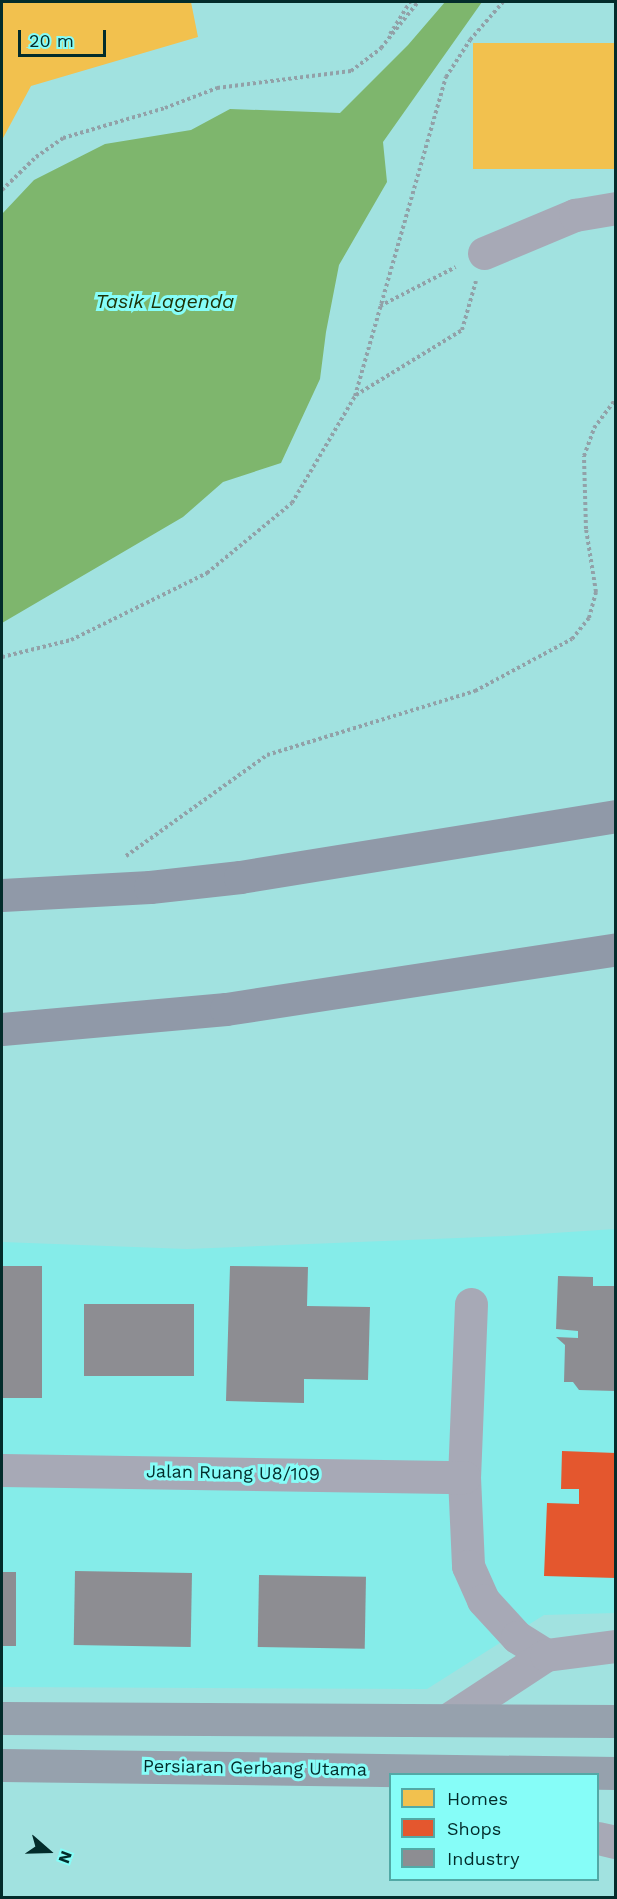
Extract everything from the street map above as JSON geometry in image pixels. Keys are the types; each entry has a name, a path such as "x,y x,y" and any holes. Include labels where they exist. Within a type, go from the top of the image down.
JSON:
{"highway":[{"path":"2,895 150,887 240,877 615,816"},
{"path":"2,1029 226,1009 615,949"}],"main road":[{"path":"2,1718 615,1721"},
{"name":"Persiaran Gerbang Utama","path":"2,1765 465,1773 615,1773"}],"street":[{"path":"484,253 575,215 615,208"},
{"path":"471,1304 464,1477 468,1566 483,1600 517,1637 546,1654"},
{"name":"Jalan Ruang U8/109","path":"2,1470 464,1477"},
{"path":"447,1720 546,1654 615,1646"},
{"path":"599,1838 615,1842"}],"path":[{"path":"381,48 410,2"},
{"path":"2,190 36,157 63,138 165,108 217,88 351,71 381,48 418,2"},
{"path":"2,657 70,640 207,573 292,503 355,396 446,77 470,40 503,2"},
{"path":"380,306 484,253"},
{"path":"355,396 462,330 484,253"},
{"path":"124,858 267,755 475,691 572,639 589,618 596,592 586,529 584,456 594,428 615,399"}],"shaded area":[{"path":"615,1229 615,1613 544,1615 427,1689 2,1687 2,1242 187,1249 507,1236"}],"water":[{"name":"Tasik Lagenda","path":"445,2 482,2 383,142 387,182 339,265 326,332 320,379 281,463 223,482 183,517 2,623 2,214 34,180 105,144 191,130 230,109 340,113 408,45"}],"building: Homes":[{"path":"2,2 191,2 198,37 31,86 2,140"},
{"path":"473,43 616,43 616,169 473,169"}],"building: Shops":[{"path":"562,1451 616,1453 616,1578 544,1576 547,1503 579,1504 579,1489 561,1489"}],"building: Industry":[{"path":"2,1266 42,1266 42,1398 2,1398"},
{"path":"230,1266 308,1267 307,1306 370,1307 368,1380 304,1379 304,1403 226,1401"},
{"path":"558,1276 593,1277 593,1286 616,1286 616,1391 579,1390 573,1382 564,1382 565,1345 556,1337 578,1338 578,1331 556,1329"},
{"path":"84,1304 194,1304 194,1376 84,1376"},
{"path":"75,1571 192,1573 191,1647 74,1645"},
{"path":"2,1572 16,1572 16,1646 2,1646"},
{"path":"259,1575 366,1577 365,1649 258,1647"}]}
